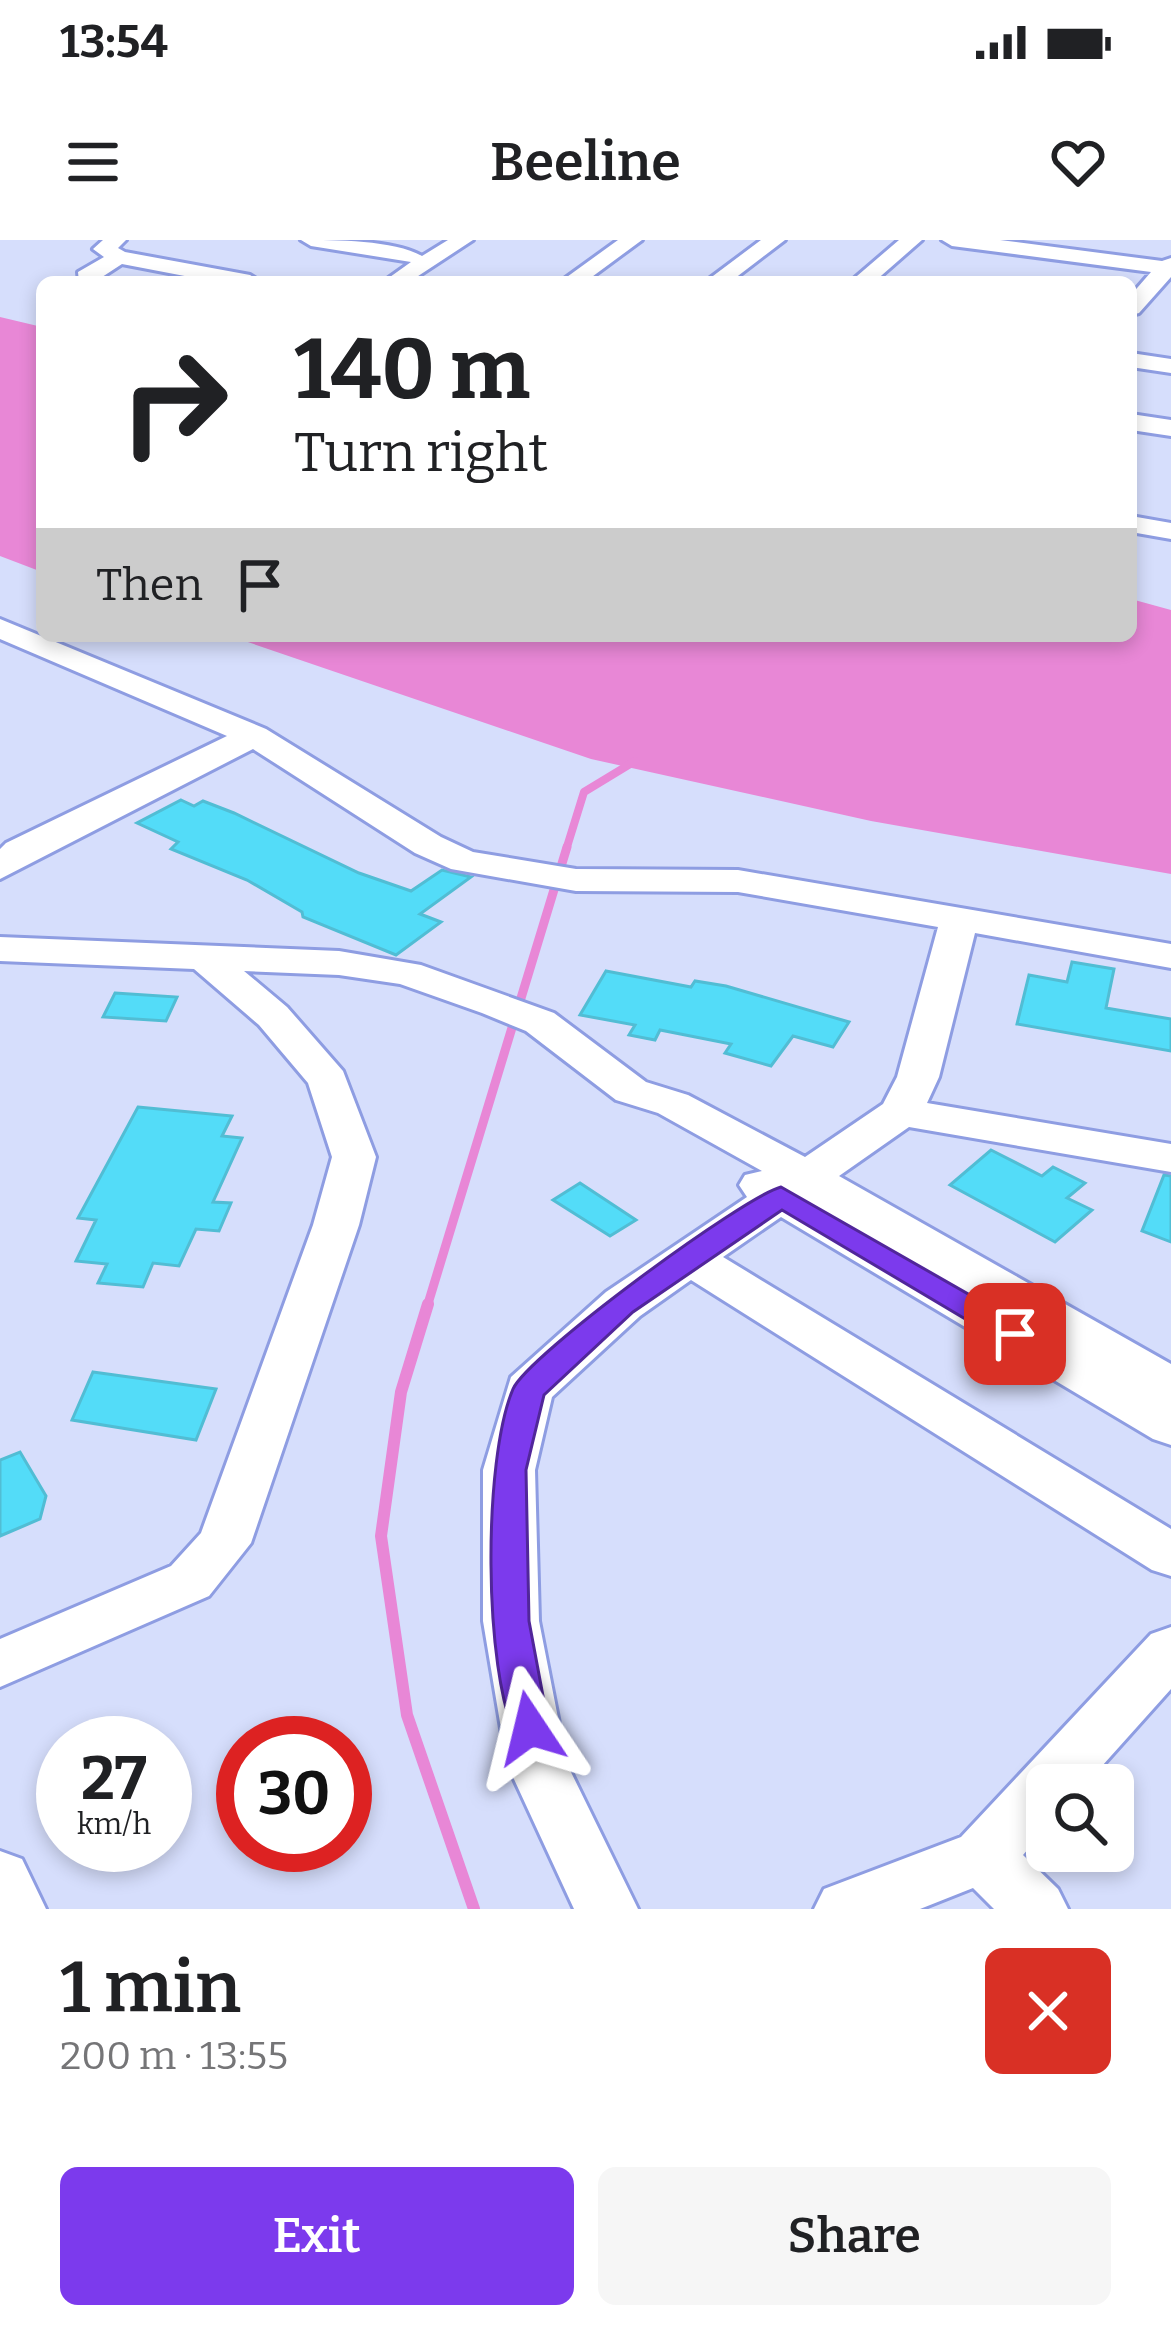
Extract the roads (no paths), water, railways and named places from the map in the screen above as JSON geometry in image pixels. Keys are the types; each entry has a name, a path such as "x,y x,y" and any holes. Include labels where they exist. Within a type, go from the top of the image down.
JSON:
{"street":[{"path":"404,276 463,240"},
{"path":"581,276 632,240"},
{"path":"724,276 775,240"},
{"path":"868,276 912,240"},
{"path":"952,240 1038,260 1169,266"},
{"path":"328,241 411,256"},
{"path":"87,276 117,249 226,276"},
{"path":"1137,301 1169,266"},
{"path":"1137,361 1171,366"},
{"path":"1137,423 1171,428"},
{"path":"1137,525 1171,531"},
{"path":"0,628 254,736 428,844 464,861 560,878 738,881 1171,956"},
{"path":"6,853 254,736"},
{"path":"606,1909 537,1764 511,1621 509,1470 529,1390 622,1304 902,1112 918,1077 959,920"},
{"path":"0,949 339,963 407,973 496,1004 540,1022 631,1091 650,1121 795,1187 1171,1387"},
{"path":"0,1664 190,1581 224,1544 336,1225 354,1157 328,1080 273,1016 204,956"},
{"path":"902,1112 1171,1159"},
{"path":"795,1187 1171,1426"},
{"path":"692,1259 1171,1556"},
{"path":"1066,1764 1171,1651"},
{"path":"846,1909 982,1856 1026,1808"},
{"path":"982,1856 1036,1909"},
{"path":"0,1879 14,1909"}],"waterway":[{"path":"566,850 584,792 635,761"},
{"path":"427,1307 567,847"},
{"path":"428,1304 401,1392 381,1536 407,1715 474,1909"}]}
